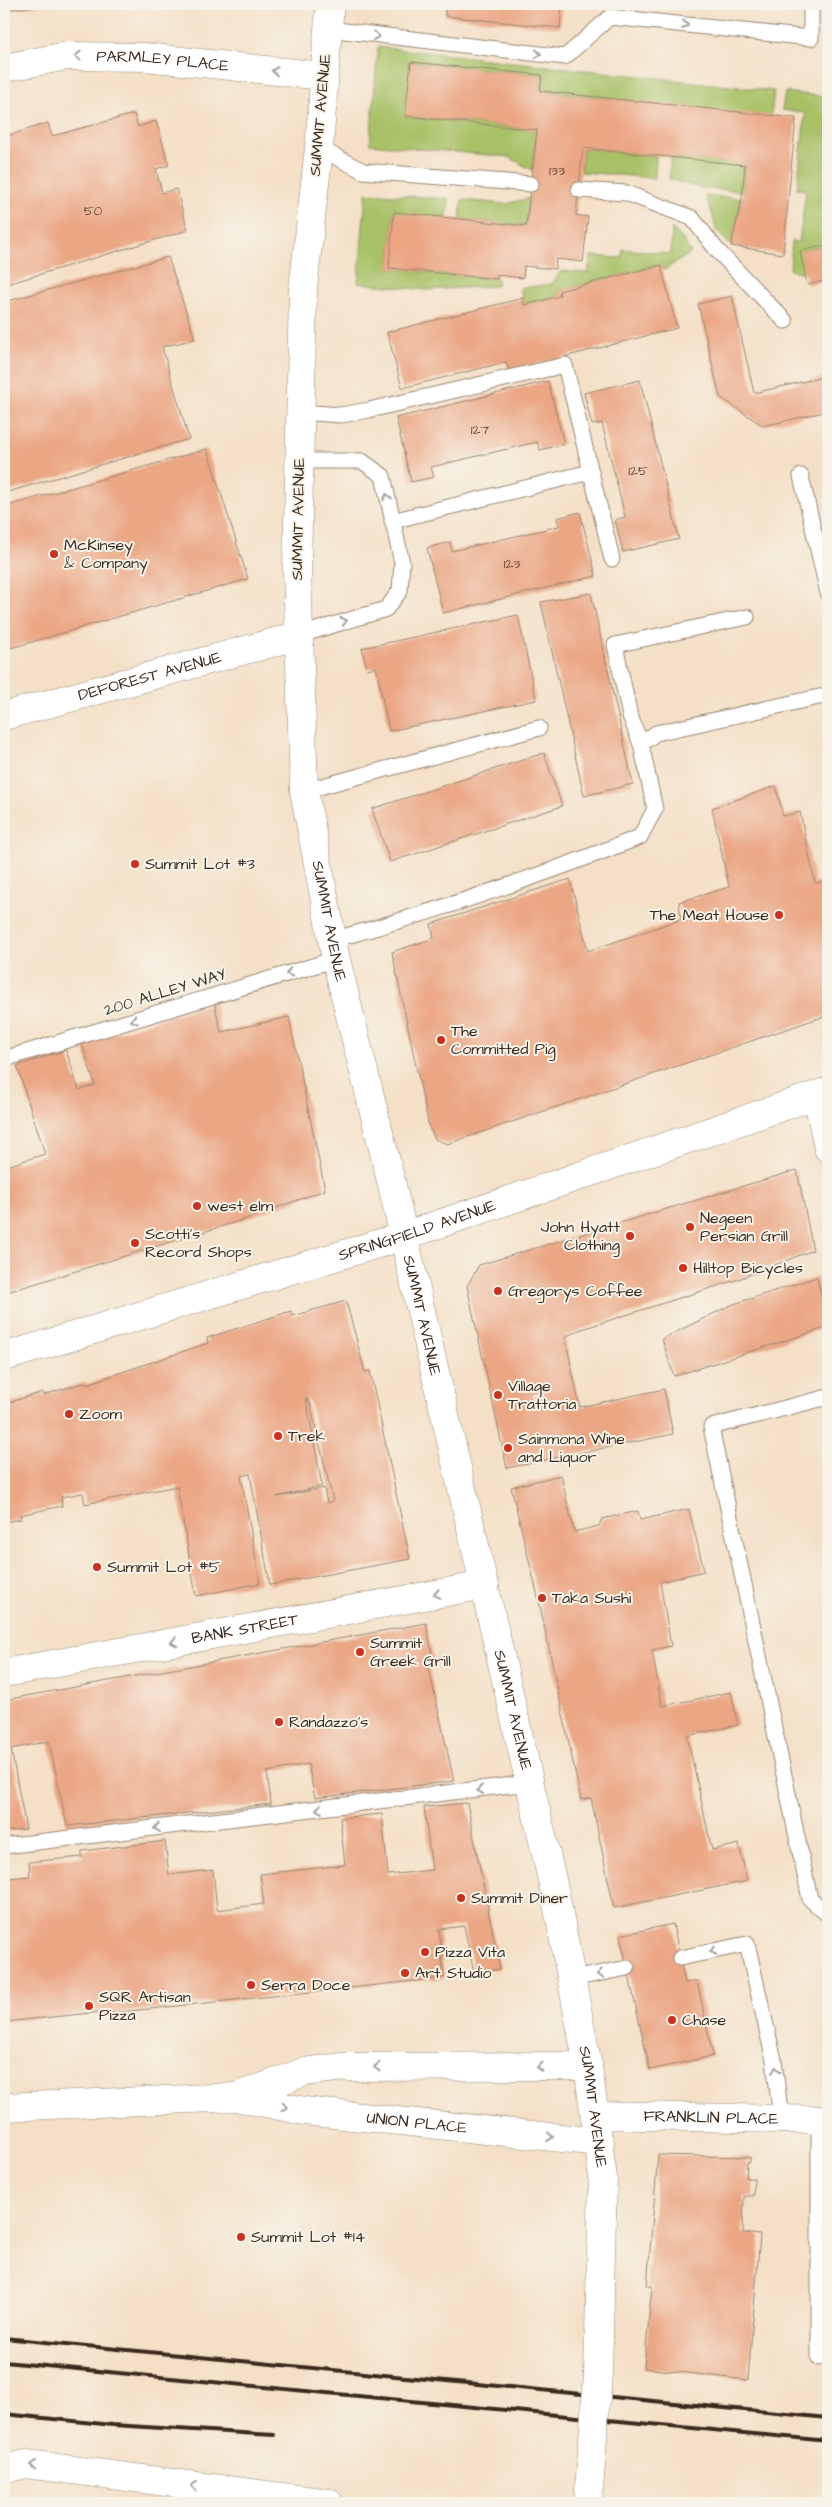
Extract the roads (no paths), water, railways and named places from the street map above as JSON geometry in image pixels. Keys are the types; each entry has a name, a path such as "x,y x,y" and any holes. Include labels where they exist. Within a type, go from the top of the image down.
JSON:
{"street":[{"name":"SUMMIT AVENUE","path":"329,17 319,148 303,289 298,461 297,636 304,791 334,949 404,1236 486,1585 528,1783 556,1893 588,2066 600,2142 603,2178 598,2374 588,2503"},
{"name":"PARMLEY PLACE","path":"4,68 67,56 145,57 323,76"},
{"name":"DEFOREST AVENUE","path":"4,716 297,636"},
{"name":"SPRINGFIELD AVENUE","path":"4,1357 404,1236 823,1093"},
{"path":"823,1093 828,1148"},
{"name":"BANK STREET","path":"4,1673 486,1585"},
{"name":"UNION PLACE","path":"236,2096 304,2072 343,2067 588,2066"},
{"name":"UNION PLACE","path":"4,2107 236,2096 304,2111 600,2142"},
{"name":"FRANKLIN PLACE","path":"595,2115 824,2120"},
{"path":"4,2470 26,2464 329,2503"}],"lane":[{"path":"329,17 565,57 610,17 811,38 811,4"},
{"path":"319,148 363,170 531,184"},
{"path":"579,190 626,193 692,218 716,249 785,322"},
{"path":"300,412 340,415 360,412 565,366 612,558"},
{"path":"297,636 386,609 400,591 402,563 383,476 362,460 298,461"},
{"path":"392,521 590,472"},
{"path":"801,476 828,593"},
{"name":"200 ALLEY WAY","path":"4,1059 334,949 379,927 559,868 640,837 655,809 641,744 630,716 615,645 747,616"},
{"path":"641,744 656,733 828,696"},
{"path":"304,791 539,728"},
{"path":"828,1397 711,1427 810,1899 828,1915"},
{"path":"4,1846 528,1783"},
{"path":"680,1958 747,1944 774,2060 781,2119"},
{"path":"572,1979 627,1968"},
{"path":"819,2358 824,2120"}],"railway":[{"path":"4,2338 828,2418"},
{"path":"4,2362 828,2441"},
{"path":"4,2414 113,2425 274,2435"}],"place":[{"name":"McKinsey & Company","path":"54,554"},
{"name":"Summit Lot #3","path":"135,864"},
{"name":"The Meat House","path":"779,915"},
{"name":"The Committed Pig","path":"441,1040"},
{"name":"west elm","path":"197,1206"},
{"name":"Negeen Persian Grill","path":"690,1227"},
{"name":"John Hyatt Clothing","path":"630,1236"},
{"name":"Scotti's Record Shops","path":"135,1243"},
{"name":"Hilltop Bicycles","path":"683,1268"},
{"name":"Gregorys Coffee","path":"498,1291"},
{"name":"Village Trattoria","path":"498,1395"},
{"name":"Zoom","path":"69,1414"},
{"name":"Trek","path":"278,1436"},
{"name":"Sainmona Wine and Liquor","path":"508,1448"},
{"name":"Summit Lot #5","path":"97,1567"},
{"name":"Taka Sushi","path":"542,1598"},
{"name":"Summit Greek Grill","path":"360,1652"},
{"name":"Randazzo's","path":"279,1722"},
{"name":"Summit Diner","path":"461,1898"},
{"name":"Pizza Vita","path":"425,1952"},
{"name":"Art Studio","path":"405,1973"},
{"name":"Serra Doce","path":"251,1985"},
{"name":"SQR Artisan Pizza","path":"89,2006"},
{"name":"Chase","path":"672,2020"},
{"name":"Summit Lot #14","path":"241,2237"}]}
